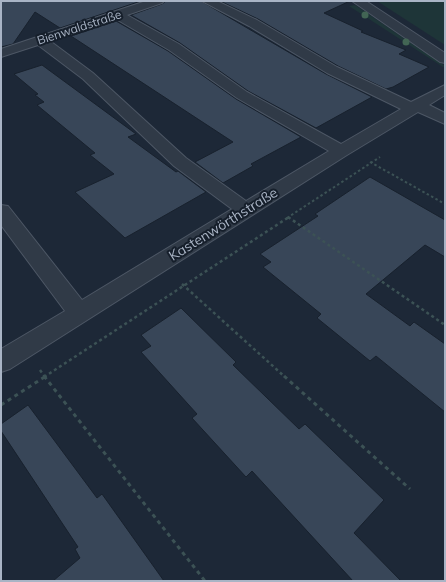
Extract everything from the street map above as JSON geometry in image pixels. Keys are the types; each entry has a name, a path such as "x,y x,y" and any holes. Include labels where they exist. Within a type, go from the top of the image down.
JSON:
{"street":[{"name":"Bienwaldstraße","path":"1,53 158,1"},
{"path":"208,1 260,27 332,70 445,119"},
{"path":"358,1 386,18 445,59"},
{"path":"118,15 174,47 242,95 343,149"},
{"path":"40,40 88,76 180,162 246,210"},
{"name":"Kastenwörthstraße","path":"1,362 343,149 445,89"},
{"path":"1,211 79,313"}],"path":[{"path":"343,149 445,204"},
{"path":"1,405 384,154"},
{"path":"264,199 445,325"},
{"path":"160,264 410,489"},
{"path":"23,348 205,581"}],"green space":[{"path":"377,1 445,1 445,45"},
{"path":"355,5 445,66 443,67 349,6"}],"building":[{"path":"1,1 141,1 60,28 35,12 13,44 1,47"},
{"path":"166,1 201,1 326,74 372,97 316,128 248,91 180,43 131,15 162,4"},
{"path":"220,1 350,1 324,13 363,31 361,32 406,50 399,54 429,67 393,87 386,89 338,66 258,19"},
{"path":"116,21 168,51 236,99 301,137 251,164 253,166 223,183 195,162 233,142 71,36"},
{"path":"42,65 136,134 128,137 206,192 125,238 75,192 114,174 90,155 95,153 37,105 44,102 35,95 38,94 14,74"},
{"path":"370,177 445,220 445,257 425,245 366,294 410,326 414,322 445,344 445,412 376,356 370,361 317,318 321,314 263,267 271,262 260,254 318,216 315,214"},
{"path":"181,308 236,362 233,365 299,429 305,424 384,500 354,533 401,581 353,581 252,471 246,477 192,418 197,414 141,352 151,346 141,335"},
{"path":"28,405 97,498 102,494 164,581 53,581 80,558 75,549 78,547 1,431 1,424"}]}
